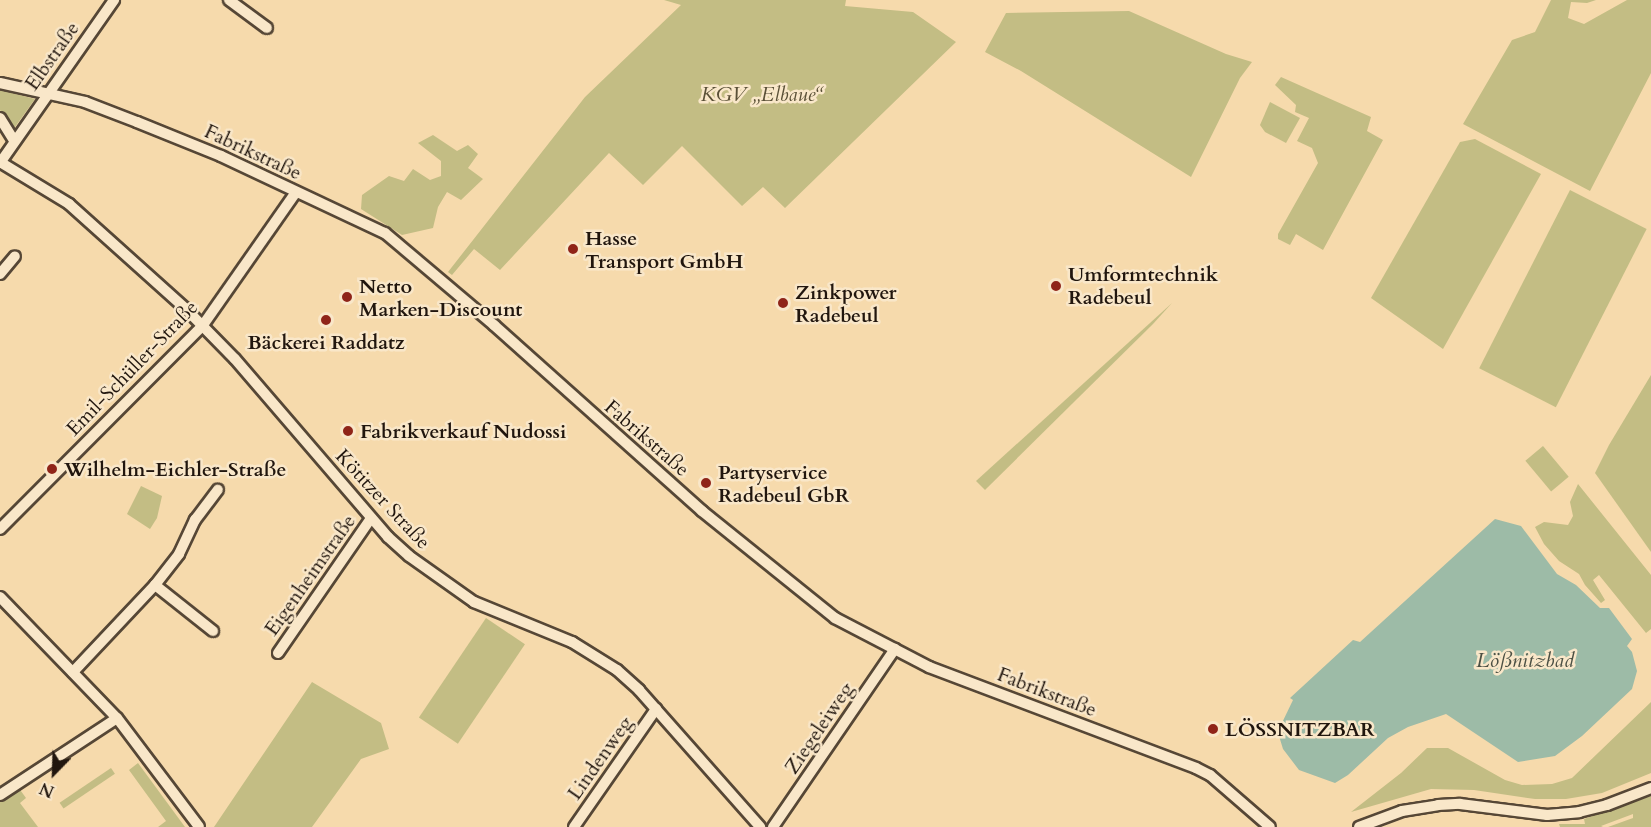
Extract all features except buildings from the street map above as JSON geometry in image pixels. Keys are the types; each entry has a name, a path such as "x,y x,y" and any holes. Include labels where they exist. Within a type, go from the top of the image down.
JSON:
{"street":[{"name":"Elbstraße","path":"0,163 114,0"},
{"path":"229,0 267,28"},
{"name":"Fabrikstraße","path":"0,83 85,102 137,122 221,156 385,233 494,325 566,391 737,539 835,618 929,667 1196,768 1210,775 1270,827"},
{"path":"0,118 14,140"},
{"name":"Kötitzer Straße","path":"0,163 69,204 203,325 372,518 409,556 456,591 491,610 591,652 617,670 656,709 760,827"},
{"name":"Emil-Schüller-Straße","path":"0,529 203,325 296,192"},
{"path":"0,274 15,256"},
{"path":"73,672 155,585 179,554 195,520 218,490"},
{"name":"Eigenheimstraße","path":"278,653 372,518"},
{"path":"155,585 213,631"},
{"path":"0,597 117,718 199,827"},
{"name":"Ziegeleiweg","path":"773,827 895,649"},
{"name":"Lindenweg","path":"574,827 656,709"},
{"path":"0,795 117,718"},
{"path":"1359,827 1402,811 1438,805 1460,804 1547,815 1579,812 1651,788"}],"green space":[{"name":"KGV „Elbaue“","path":"664,0 846,0 845,6 913,12 956,42 785,208 763,187 742,206 682,146 643,185 609,153 500,270 474,249 452,275 448,272 585,97 681,5"},
{"path":"1551,0 1596,0 1587,3 1571,2 1568,18 1584,24 1627,0 1651,0 1651,73 1590,191 1463,124 1512,40 1535,32"},
{"path":"1129,11 1226,54 1252,62 1240,78 1191,177 1021,71 985,52 1006,13"},
{"path":"1281,77 1371,117 1367,131 1383,140 1323,250 1296,234 1290,245 1278,239 1278,234 1318,163 1312,148 1297,141 1309,118 1295,112 1296,105 1275,85"},
{"path":"0,90 35,99 15,127 11,127 0,110"},
{"path":"1270,102 1300,118 1286,143 1265,132 1260,125"},
{"path":"433,135 457,151 468,145 478,154 468,168 483,179 461,200 447,192 438,207 433,228 402,235 361,209 362,195 389,176 404,181 413,169 430,180 441,176 441,161 418,143"},
{"path":"1475,139 1541,174 1443,349 1371,298 1460,142"},
{"path":"1570,190 1647,229 1556,407 1479,368"},
{"path":"1172,303 985,490 976,481"},
{"path":"1651,375 1651,552 1595,473"},
{"path":"1543,446 1569,477 1551,491 1525,461"},
{"path":"1578,484 1651,575 1651,629 1646,633 1599,575 1593,580 1605,600 1601,603 1585,585 1579,574 1559,561 1544,544 1535,527 1544,522 1568,525 1573,516 1570,502"},
{"path":"141,486 162,496 157,518 150,529 127,514"},
{"path":"486,618 525,644 458,744 419,717"},
{"path":"312,682 381,723 389,749 361,759 312,827 214,827"},
{"path":"1651,702 1651,773 1602,793 1566,799 1535,799 1474,790 1431,789 1351,812 1401,773 1427,748 1448,748 1505,780 1522,785 1552,784 1572,778"},
{"path":"138,763 185,827 158,827 166,821 129,770"},
{"path":"111,768 115,774 64,808 60,803"},
{"path":"18,787 26,798 20,803 38,827 0,827 0,799"},
{"path":"1651,796 1651,827 1608,827 1633,818 1633,814 1601,826 1603,827 1560,827 1559,824 1585,824 1584,819"}],"water":[{"name":"Lößnitzbad","path":"1495,519 1521,526 1557,574 1576,585 1600,608 1609,608 1632,639 1627,646 1632,652 1637,671 1632,689 1582,736 1555,756 1518,762 1446,714 1408,727 1388,738 1348,775 1335,783 1299,770 1283,749 1279,736 1280,727 1293,700 1290,698 1353,640 1360,642"}],"place":[{"name":"Hasse Transport GmbH","path":"573,249"},
{"name":"Umformtechnik Radebeul","path":"1056,286"},
{"name":"Netto Marken-Discount","path":"347,297"},
{"name":"Zinkpower Radebeul","path":"783,303"},
{"name":"Bäckerei Raddatz","path":"326,320"},
{"name":"Fabrikverkauf Nudossi","path":"348,431"},
{"name":"Wilhelm-Eichler-Straße","path":"52,469"},
{"name":"Partyservice Radebeul GbR","path":"706,483"},
{"name":"LÖSSNITZBAR","path":"1213,729"}]}
